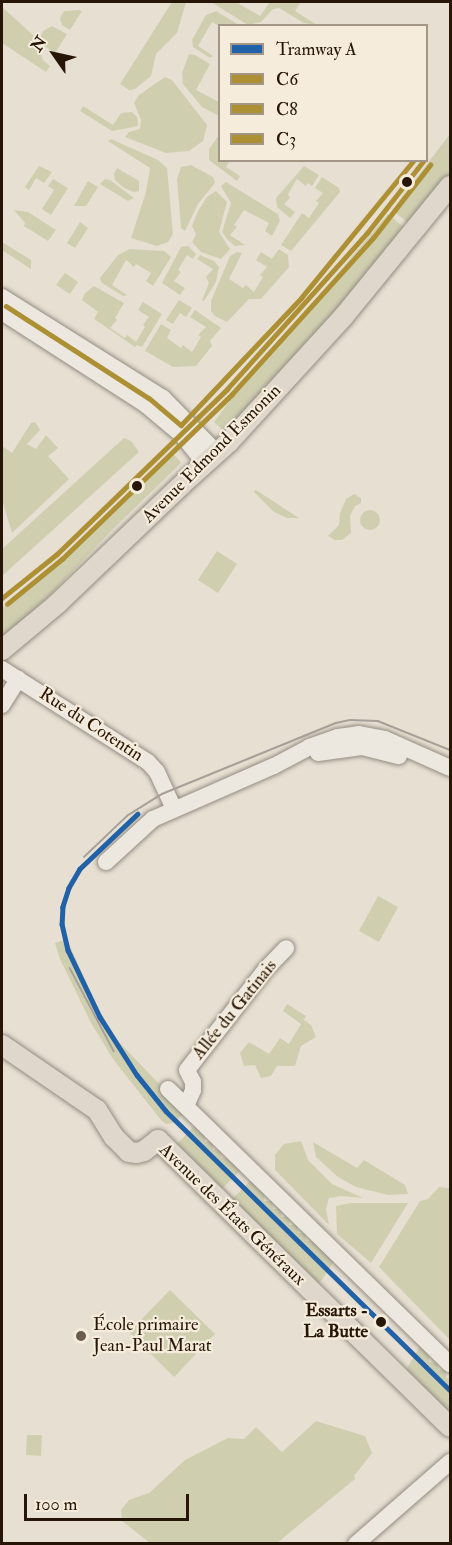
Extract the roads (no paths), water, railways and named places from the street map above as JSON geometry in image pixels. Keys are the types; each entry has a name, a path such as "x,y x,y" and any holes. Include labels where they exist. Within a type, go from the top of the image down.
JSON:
{"main road":[{"name":"Avenue Edmond Esmonin","path":"2,650 57,604 211,458 344,316 450,186"},
{"name":"Avenue des États Généraux","path":"2,1045 97,1110 114,1137 129,1152 137,1154 158,1140 450,1427"}],"street":[{"path":"2,297 163,398 192,425 211,458"},
{"path":"2,312 145,404 211,458"},
{"name":"Rue du Cotentin","path":"2,669 148,762 158,772 174,809"},
{"name":"Rue du Cotentin","path":"2,705 18,679"},
{"path":"106,862 153,819 274,766 309,747 338,737 359,734 385,739 416,751 450,770"},
{"name":"Allée du Gatinais","path":"186,1106 193,1090 193,1082 187,1070 266,969 286,948"},
{"path":"168,1089 450,1364"},
{"path":"356,1544 447,1464"}],"tram line":[{"path":"84,857 127,816 162,794 336,723 350,720 378,721 450,750"},
{"name":"A","path":"138,814 80,869 69,888 63,907 62,924 68,950 100,1017 137,1075 166,1111 450,1390"},
{"path":"70,968 114,1051"}],"place":[{"name":"Essarts - La Butte","path":"381,1322"},
{"name":"École primaire Jean-Paul Marat","path":"81,1336"}]}
